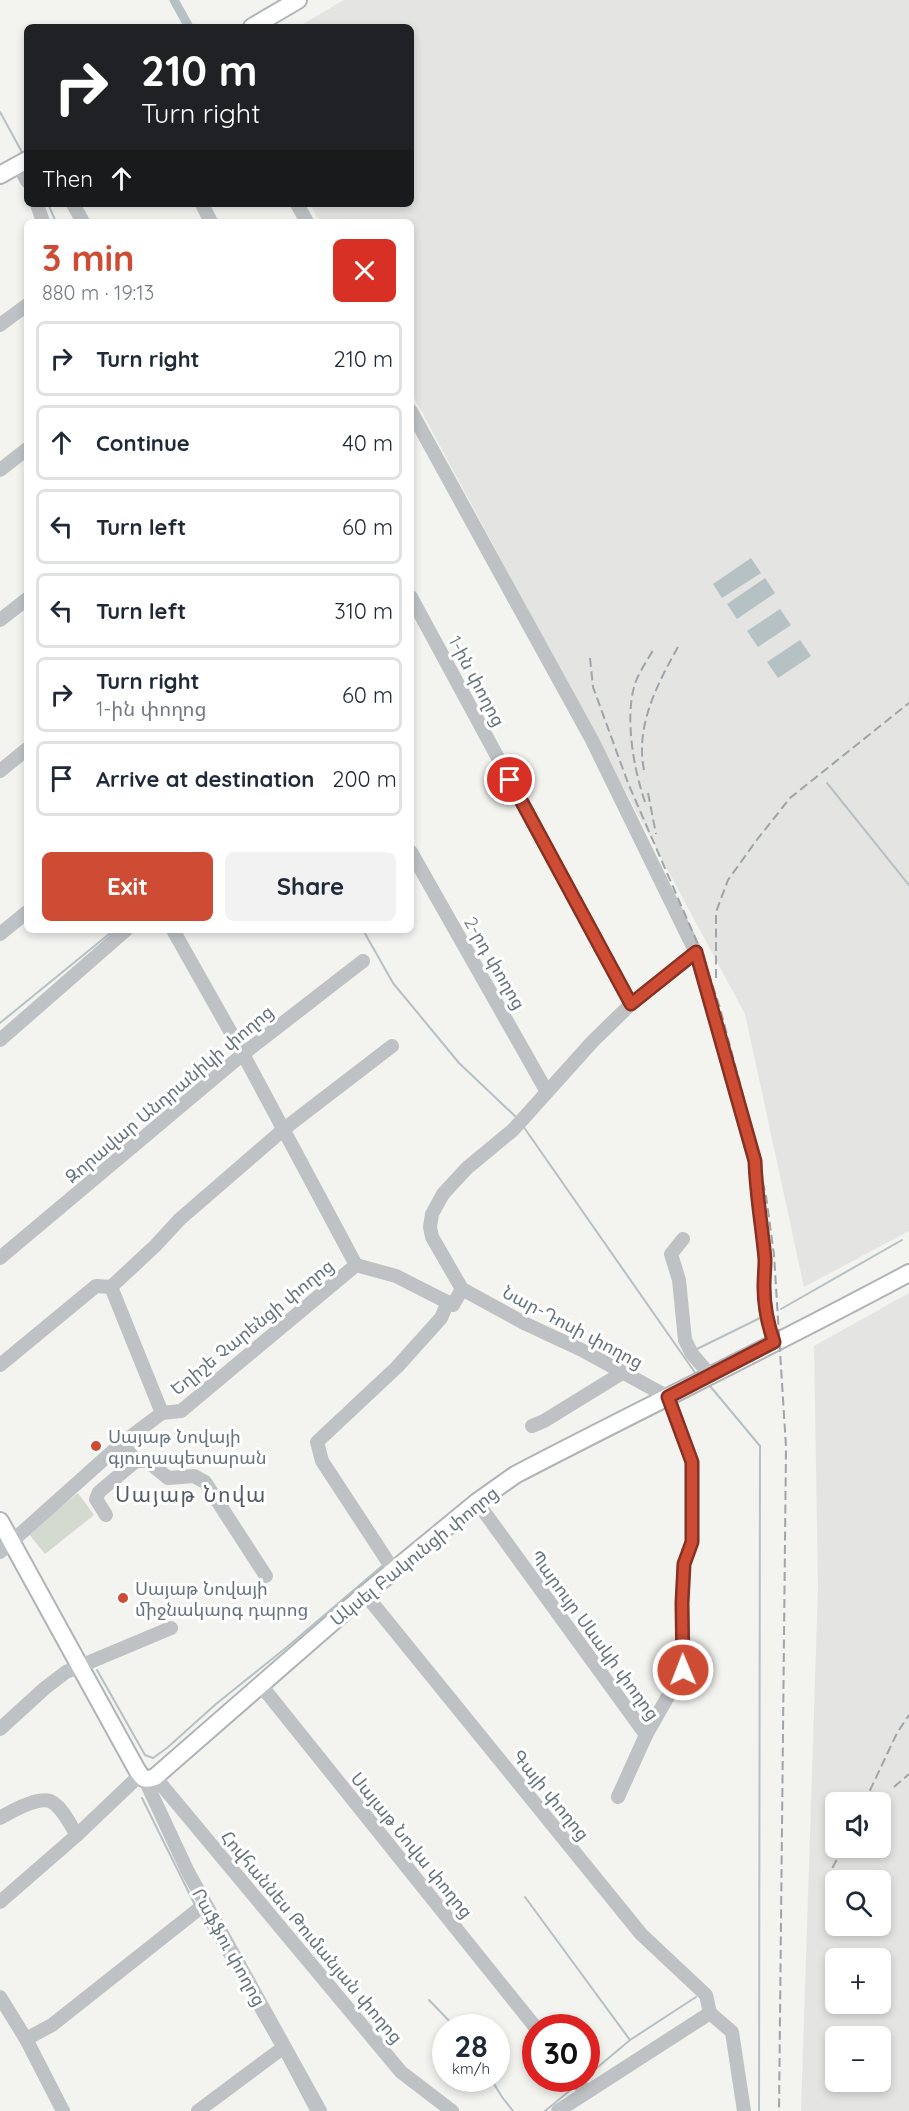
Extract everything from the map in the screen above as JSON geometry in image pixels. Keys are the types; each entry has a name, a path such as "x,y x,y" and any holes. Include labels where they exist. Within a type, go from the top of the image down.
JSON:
{"main road":[{"path":"257,24 298,0"},
{"path":"0,175 23,162"},
{"name":"Ակսել Բակունցի փողոց","path":"147,1778 365,1594 477,1502 514,1475 841,1310 909,1273"},
{"name":"Րաֆֆու փողոց","path":"0,1521 6,1547 147,1778"}],"street":[{"path":"0,325 24,307"},
{"path":"414,416 592,740 696,952 755,1161 756,1195 762,1229 766,1277 764,1286 769,1326 774,1342"},
{"path":"0,470 24,452"},
{"path":"0,620 24,601"},
{"name":"1-ին փողոց","path":"414,603 631,1004"},
{"path":"0,771 24,751"},
{"name":"2-րդ փողոց","path":"414,857 548,1092"},
{"path":"0,934 24,914"},
{"path":"0,1040 123,933"},
{"path":"175,933 356,1264"},
{"path":"394,1571 322,1461 317,1442 397,1367 441,1318 448,1302 453,1305 462,1289 432,1237 430,1227 432,1214 444,1194 467,1168 513,1130 593,1041 631,1004 696,952"},
{"name":"Զորավար Անդրանիկի փողոց","path":"0,1258 243,1054 363,961"},
{"path":"0,1365 96,1286 111,1287 180,1219 284,1129 392,1046"},
{"path":"683,1239 671,1254 679,1280 685,1340 692,1354 711,1376"},
{"name":"Եղիշե Չարենցի փողոց","path":"6,1547 122,1443 162,1413 181,1411 356,1264 396,1276 448,1302"},
{"path":"111,1287 162,1413"},
{"name":"Նար-Դոսի փողոց","path":"462,1289 668,1397"},
{"path":"531,1426 544,1421 622,1373"},
{"path":"646,1735 683,1670 684,1564 692,1542 692,1462 668,1397"},
{"path":"122,1443 136,1461"},
{"path":"106,1515 96,1499 99,1492 136,1461 147,1461 168,1478 194,1476 205,1482 266,1576"},
{"name":"Պարույր Սևակի փողոց","path":"477,1502 646,1735 618,1797"},
{"name":"Գայի փողոց","path":"365,1594 641,1934 706,1995 710,2013"},
{"path":"0,1729 66,1672 171,1628"},
{"name":"Սայաթ Նովա փողոց","path":"260,1684 525,2014"},
{"path":"0,1902 147,1778"},
{"name":"Րաֆֆու փողոց","path":"147,1778 188,1872 199,1908 281,2050 320,2111"},
{"name":"Հովհաննես Թումանյան փողոց","path":"147,1778 401,2072 452,2111"},
{"path":"0,1818 39,1801 49,1801 60,1810 77,1835"},
{"path":"26,2039 52,2025 77,2007 199,1908"},
{"path":"0,1997 26,2039 63,2111"},
{"path":"600,2083 710,2013 732,2032 744,2111"},
{"path":"198,2111 281,2050"},
{"path":"558,2111 586,2092"}],"shaded area":[{"path":"344,0 909,0 909,1231 804,1287 745,1014 414,398 414,219 318,219 312,207 414,207 414,24 303,24"},
{"path":"751,558 761,573 722,598 713,584"},
{"path":"765,578 775,593 737,619 727,604"},
{"path":"780,609 791,625 758,647 747,631"},
{"path":"800,640 811,656 778,678 767,662"},
{"path":"909,1293 909,2111 801,2111 818,1588 814,1346"},
{"path":"78,1493 94,1515 45,1554 28,1533"}],"waterway":[{"path":"174,0 187,24"},
{"path":"0,112 23,154"},
{"path":"49,207 55,219"},
{"path":"827,783 909,885"},
{"path":"0,1023 110,933"},
{"path":"365,933 393,983 459,1063 516,1117"},
{"path":"523,1126 696,1374"},
{"path":"781,1309 902,1240"},
{"path":"695,1350 762,1317"},
{"path":"710,1386 760,1446 759,2111"},
{"path":"97,1670 145,1755 153,1758 382,1566"},
{"path":"142,1798 195,1905"},
{"path":"525,1897 630,2040"},
{"path":"200,1913 276,2046"},
{"path":"600,2065 630,2040 696,1997"},
{"path":"429,2000 442,2014"},
{"path":"282,2056 311,2111"},
{"path":"499,2092 513,2111"},
{"path":"545,2111 568,2092"}],"railway":[{"path":"644,770 643,737 650,705 679,645"},
{"path":"645,802 634,761 630,715 635,682 653,650"},
{"path":"590,658 593,687 628,783 703,956 720,1008 766,1196 774,1255 786,1447 779,2111"},
{"path":"716,978 716,912 728,880 790,798 909,703"},
{"path":"648,793 656,834"},
{"path":"869,1792 897,1733 909,1715"},
{"path":"894,1787 909,1774"},
{"path":"831,1870 838,1858"}],"place":[{"name":"Սայաթ Նովայի գյուղապետարան","path":"96,1446"},
{"name":"Սայաթ Նովայի միջնակարգ դպրոց","path":"123,1598"}],"district":[{"name":"Սայաթ Նովա","path":"191,1494"}],"route":[{"path":"510,780 631,1004 696,952 755,1161 756,1195 762,1229 766,1277 764,1286 769,1326 774,1342 668,1397 692,1462 692,1542 684,1564 682,1603 683,1670"}]}
